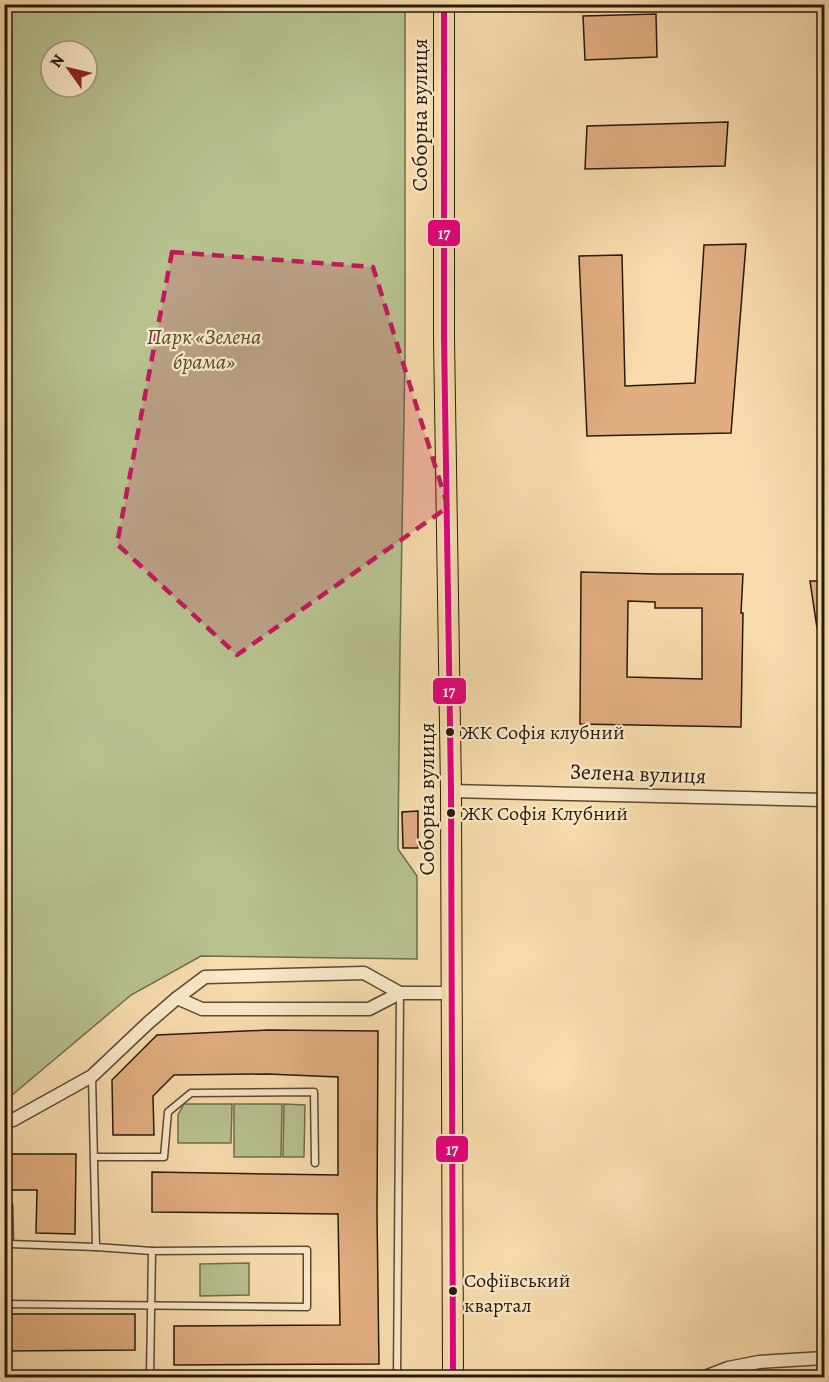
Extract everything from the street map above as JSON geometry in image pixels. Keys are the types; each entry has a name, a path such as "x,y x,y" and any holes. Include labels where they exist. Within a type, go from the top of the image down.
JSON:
{"main road":[{"name":"Соборна вулиця","path":"444,4 444,337 451,791 453,1377"}],"street":[{"name":"Зелена вулиця","path":"451,791 825,800"},
{"path":"4,1120 13,1120 92,1076 148,1023 205,977 364,973 400,993"},
{"path":"177,998 202,1009 369,1009 400,993 452,993"},
{"path":"702,1377 728,1368 759,1362 825,1358"}],"lane":[{"path":"398,1377 400,993"},
{"path":"92,1076 96,1246"},
{"path":"94,1157 164,1157 168,1112 191,1093 314,1092 315,1163"},
{"path":"4,1205 9,1205 10,1244 96,1246 152,1251 307,1250 307,1307 4,1304"},
{"path":"150,1377 152,1251"}],"highlighted area":[{"path":"172,252 373,267 448,507 237,655 117,544"}],"green space":[{"name":"Парк «Зелена брама»","path":"5,4 405,5 405,358 398,849 417,876 417,959 201,956 131,995 5,1101"},
{"path":"184,1104 232,1104 231,1143 178,1143 178,1115"},
{"path":"234,1104 282,1104 281,1157 234,1157"},
{"path":"284,1104 305,1105 304,1157 283,1157"},
{"path":"249,1263 249,1295 200,1296 200,1264"}],"building":[{"path":"656,14 657,57 585,60 583,16"},
{"path":"728,122 725,166 585,169 587,126"},
{"path":"746,244 731,433 587,436 579,256 622,255 625,386 695,383 704,245"},
{"path":"581,572 743,574 741,727 580,724","holes":["628,601 655,602 655,608 702,608 702,679 627,677"]},
{"path":"810,581 825,581 825,627 817,628"},
{"path":"418,811 418,848 403,848 402,812"},
{"path":"268,1030 378,1031 379,1364 174,1365 174,1326 340,1325 338,1214 152,1212 152,1172 338,1175 338,1077 267,1074 174,1075 153,1096 154,1135 113,1135 112,1080 157,1035"},
{"path":"4,1154 76,1154 75,1234 36,1233 37,1190 4,1190"},
{"path":"4,1314 135,1314 135,1350 4,1351"}],"transit line":[{"name":"17","path":"444,4 444,337 451,791 453,1378"}],"place":[{"name":"ЖК Софія клубний","path":"450,732"},
{"name":"ЖК Софія Клубний","path":"451,813"},
{"name":"Софіївський квартал","path":"453,1291"}]}
